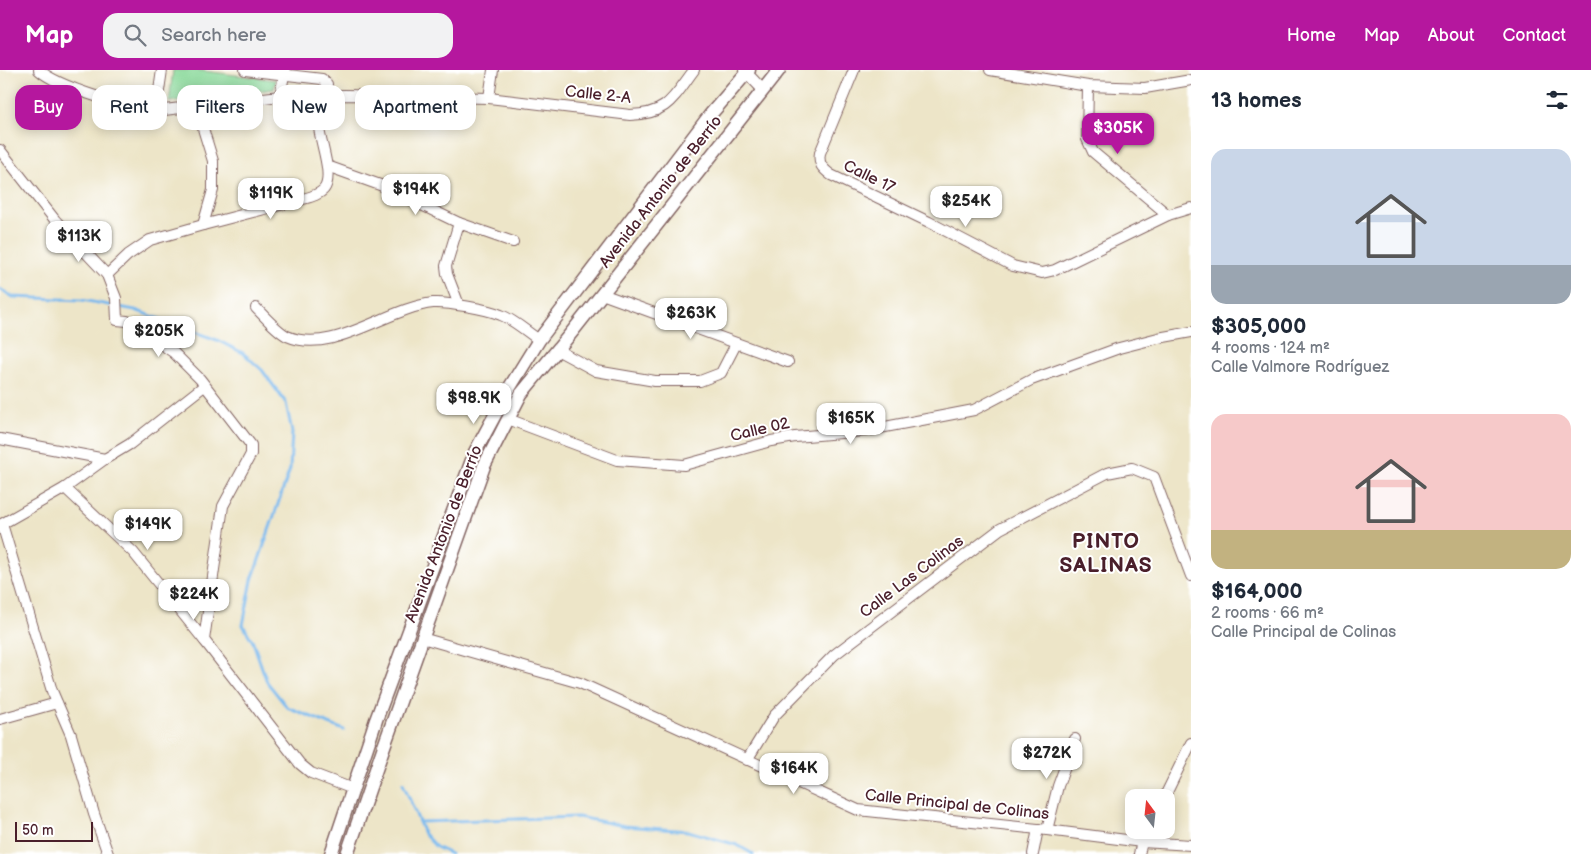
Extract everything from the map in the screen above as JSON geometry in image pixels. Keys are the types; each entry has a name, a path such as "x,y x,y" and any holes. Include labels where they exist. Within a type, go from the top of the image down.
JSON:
{"street":[{"path":"160,85 162,70"},
{"path":"245,70 284,72 322,79 327,85"},
{"path":"489,98 493,70"},
{"name":"Calle 2-A","path":"345,96 489,98 630,115 648,114 671,100 694,70"},
{"name":"Avenida Antonio de Berrío","path":"347,854 484,466 521,394 778,70"},
{"name":"Calle 17","path":"854,70 820,153 818,162 823,169 831,175 929,222 1014,266 1042,273 1055,270 1168,215 1191,208"},
{"path":"990,70 1088,86 1145,88 1191,80"},
{"path":"746,71 763,90"},
{"name":"Avenida Antonio de Berrío","path":"331,854 376,720 475,452 510,387 539,340 710,115 746,71"},
{"name":"Calle 2-A","path":"44,72 71,87 92,94"},
{"path":"282,85 284,72"},
{"path":"1088,86 1086,138 1093,152 1168,215"},
{"path":"203,225 213,190 213,161 205,130"},
{"path":"107,275 128,255 150,240 316,195 324,189 327,180 327,166 320,130"},
{"path":"0,150 55,220 107,275 116,298 117,320 127,321 173,352 200,379 248,440 252,450 251,454 223,506 204,640"},
{"path":"327,166 380,185 459,223 513,242"},
{"path":"459,223 446,266 447,274 459,305"},
{"path":"602,294 788,362"},
{"path":"256,308 285,335 298,340 312,341 340,336 412,307 435,303 459,305 500,314 539,340"},
{"name":"Calle 02","path":"508,419 617,460 684,465 771,441 864,431 974,410 1031,380 1119,348 1191,332"},
{"path":"557,350 596,371 655,381 700,380 721,373 736,344"},
{"path":"108,854 94,814 72,735 52,691 1,525 65,488 105,459 130,444 204,386"},
{"path":"0,439 105,459"},
{"name":"Calle Las Colinas","path":"748,760 774,716 834,655 1000,529 1106,473 1132,468 1154,477 1191,576"},
{"path":"65,488 133,552 300,764 311,773 353,789"},
{"name":"Calle Principal de Colinas","path":"422,638 580,683 858,810 1043,829 1142,842 1191,845"},
{"path":"0,720 57,703"},
{"path":"1033,854 1075,739"},
{"path":"1168,789 1191,743"},
{"path":"1139,854 1144,839"}],"green space":[{"path":"173,70 196,70 276,80 273,89 263,90 263,85 177,85 177,101 169,102"}],"waterway":[{"path":"0,289 13,297 82,300 135,310 217,340 243,353 262,370 286,403 292,432 290,469 252,580 243,625 253,642 267,682 287,707 344,730"},
{"path":"403,783 424,834 436,847 451,854"},
{"path":"419,822 578,817 625,826 688,831 737,845 753,854"}],"district":[{"name":"PINTO SALINAS","path":"1106,553"}]}
